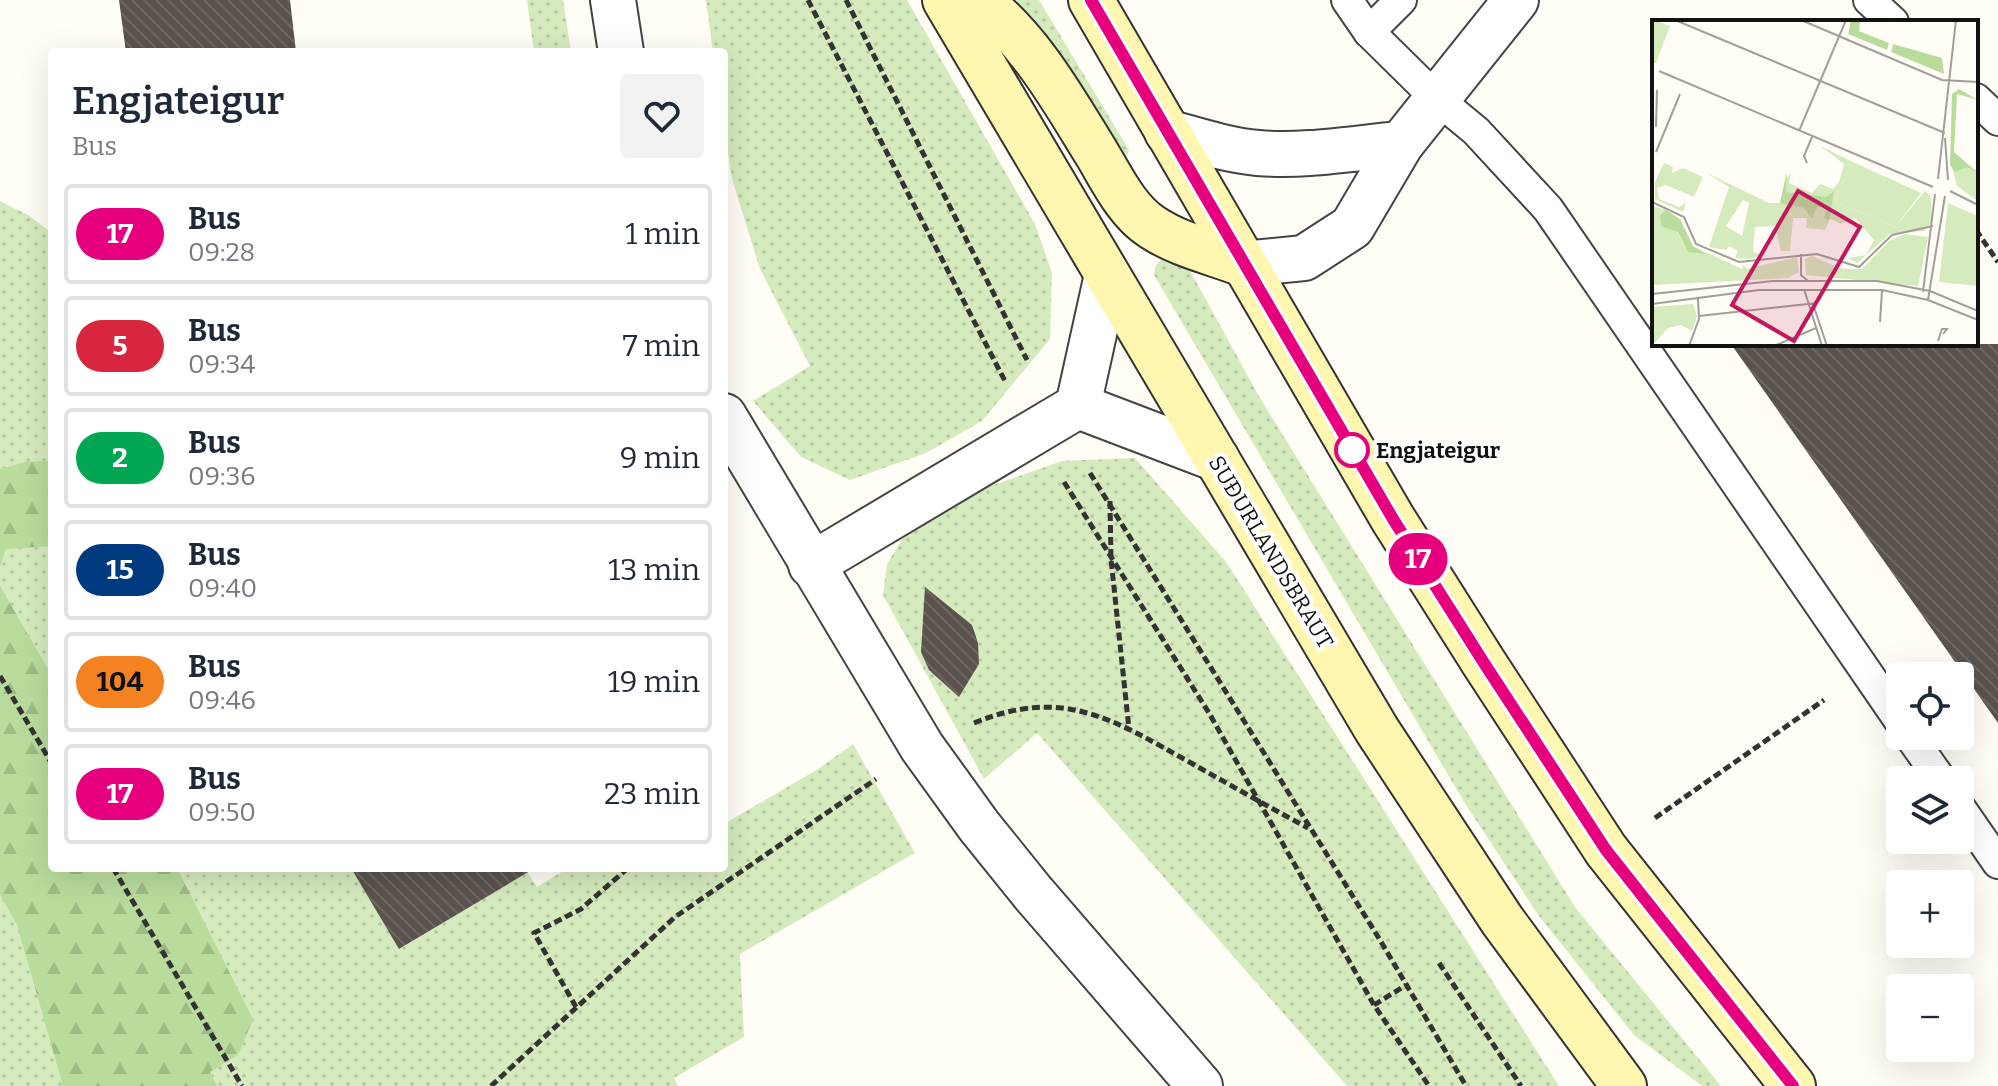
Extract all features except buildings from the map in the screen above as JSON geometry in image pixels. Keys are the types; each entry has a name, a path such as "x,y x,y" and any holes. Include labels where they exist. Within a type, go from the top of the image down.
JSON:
{"main road":[{"name":"SUÐURLANDSBRAUT","path":"945,0 1377,730 1502,920 1624,1086"},
{"path":"978,0 1001,17 1031,54 1127,202 1150,226 1184,244 1243,264"},
{"path":"1091,0 1393,519 1606,850 1793,1086"}],"street":[{"path":"613,0 620,48"},
{"path":"1243,264 1304,258 1352,227 1401,144 1516,0"},
{"path":"1167,132 1217,146 1259,153 1313,152 1401,144"},
{"path":"811,565 1078,406 1107,275"},
{"path":"1078,406 1217,459"},
{"path":"728,426 922,747 979,826 1033,893 1200,1086"}],"lane":[{"path":"1347,0 1369,32 1436,98 1476,131 1548,209 1886,700"},
{"path":"1369,32 1401,0"},
{"path":"1869,0 1891,20"},
{"path":"1978,101 1998,120"},
{"path":"1974,828 1998,863"}],"path":[{"path":"808,0 1011,391"},
{"path":"846,0 1031,366"},
{"path":"1978,233 1998,262"},
{"path":"1087,469 1110,500 1466,1086"},
{"path":"1059,474 1209,713 1374,1005 1429,1086"},
{"path":"1110,500 1111,559 1129,729"},
{"path":"1651,820 1866,671"},
{"path":"0,676 48,757"},
{"path":"491,1086 675,917 922,747 998,713 1061,707 1085,711 1129,729 1309,829"},
{"path":"115,872 242,1086"},
{"path":"576,1007 534,933 581,909 623,872"},
{"path":"1439,963 1521,1086"},
{"path":"1374,1005 1406,985"}],"green space":[{"path":"527,0 563,0 570,48 533,48"},
{"path":"706,0 907,0 1035,224 1052,273 1050,339 982,421 926,453 850,480 801,457 753,401 810,366 760,269 732,179 728,152 728,48 712,48"},
{"path":"1016,0 1039,0 1129,150 1121,161 1110,160"},
{"path":"0,201 28,215 48,230 48,872 353,872 400,949 501,888 520,872 528,872 537,887 561,872 728,872 728,822 818,769 853,744 915,853 740,954 744,1037 674,1078 678,1086 0,1086"},
{"path":"1173,253 1182,256 1260,398 1575,907 1721,1086 1702,1086 1634,1035 1539,916 1464,802 1154,275 1159,261"},
{"path":"1135,458 1227,563 1559,1086 1347,1086 1037,733 984,779 883,595 887,564 904,536 983,489 1062,461"},
{"path":"48,461 48,546 6,549 0,566 0,469 25,462"},
{"path":"0,586 48,669 48,872 179,872 253,1019 238,1055 210,1072 217,1086 63,1086 17,925 0,894"}],"bus line":[{"name":"17","path":"1091,0 1393,519 1484,663 1606,850 1793,1086"}],"place":[{"name":"Engjateigur","path":"1352,450"}]}
